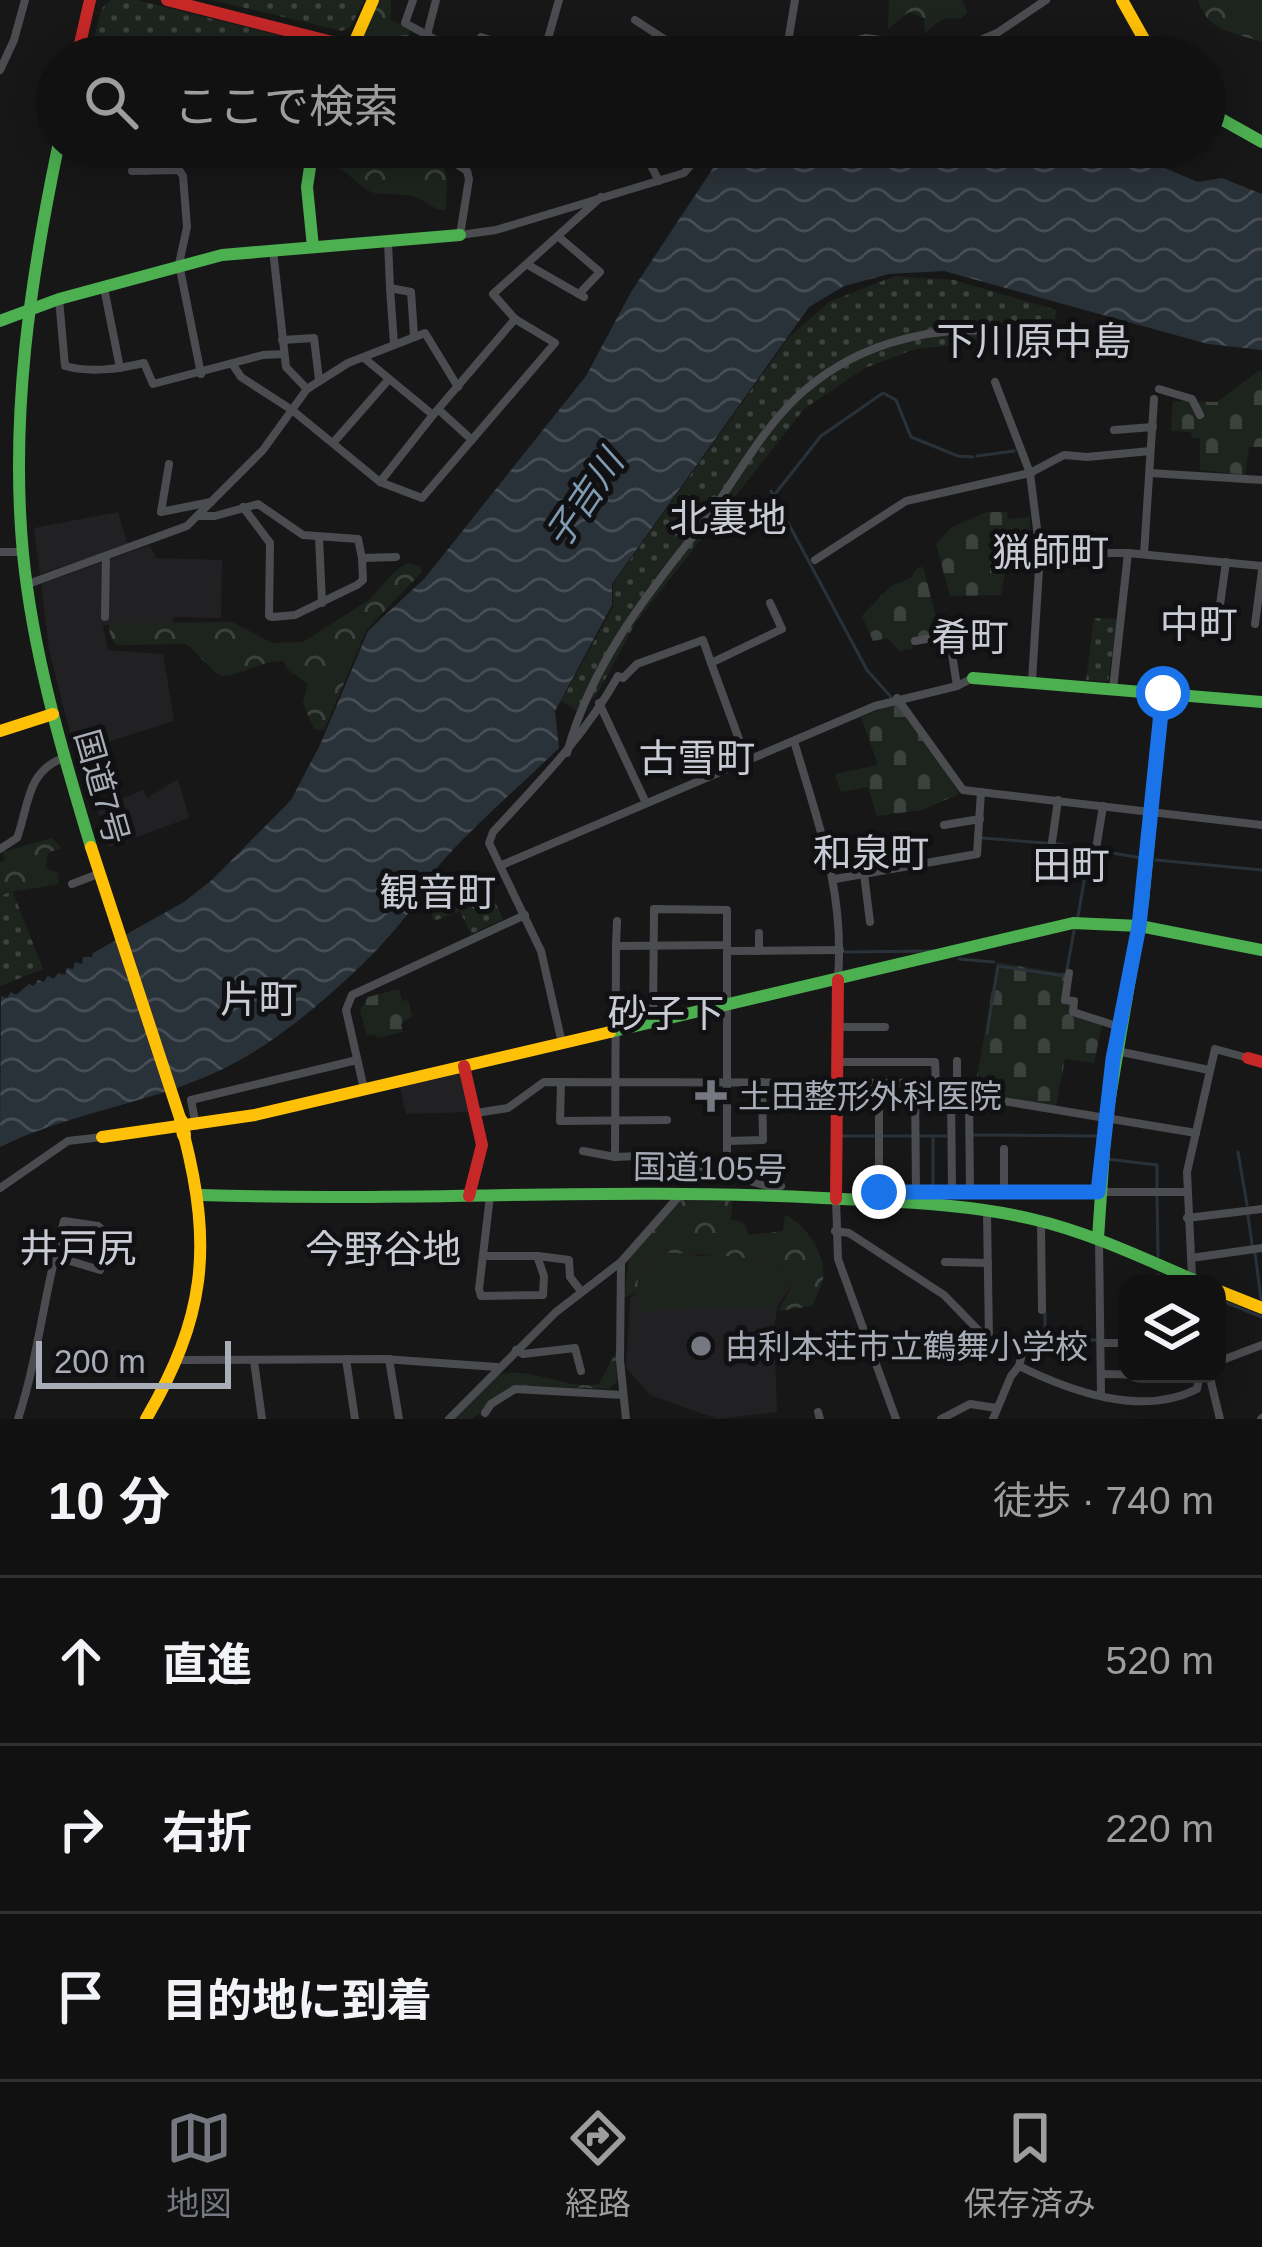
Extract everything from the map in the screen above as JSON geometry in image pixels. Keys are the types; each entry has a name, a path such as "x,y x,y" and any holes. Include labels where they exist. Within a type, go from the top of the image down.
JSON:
{"main road":[{"path":"82,36 90,0"},
{"path":"167,0 294,36"},
{"path":"357,36 373,0"},
{"path":"1122,0 1142,36"},
{"path":"1226,125 1262,142"},
{"name":"国道7号","path":"53,168 36,246 19,405 23,552 53,714 118,936 173,1100 187,1128 201,1195 202,1272 182,1360 146,1419"},
{"path":"310,168 307,188 313,247"},
{"path":"0,321 179,264 273,250 460,235"},
{"path":"973,678 1262,702"},
{"path":"1098,1238 1105,1118 1139,926 1163,693"},
{"path":"0,731 53,714"},
{"path":"102,1136 187,1128 1073,923 1139,926 1262,950"},
{"path":"836,1198 838,980"},
{"path":"464,1066 482,1145 469,1196"},
{"name":"国道105号","path":"201,1195 682,1192 836,1198 987,1212 1041,1222 1098,1238 1180,1275"},
{"path":"1226,1294 1262,1309"}],"street":[{"path":"0,70 25,0"},
{"path":"413,0 404,23 427,35 436,0"},
{"path":"551,36 560,0"},
{"path":"789,36 795,0"},
{"path":"990,36 1046,0"},
{"path":"634,20 659,36"},
{"path":"461,168 469,179 460,235 496,230 684,173 688,168"},
{"path":"652,168 658,181"},
{"path":"132,171 179,170 184,176 187,227 179,264 201,374"},
{"path":"233,365 241,377 292,410 380,482 422,498 555,343 514,319 493,294 601,197"},
{"path":"528,265 582,296 600,272 560,237"},
{"path":"388,241 394,344"},
{"path":"273,250 286,367 307,389"},
{"path":"104,286 120,368"},
{"path":"390,288 411,292 414,335"},
{"path":"59,299 65,366 120,368 144,363 152,384 262,355 284,354"},
{"path":"380,482 514,319"},
{"path":"567,753 592,686 637,606 795,399 845,365 900,338 962,330 999,332"},
{"path":"28,584 161,538 199,516 263,450 307,389 394,344 427,335 458,386"},
{"path":"282,340 314,338 319,380"},
{"path":"364,358 472,440"},
{"path":"333,442 388,379"},
{"path":"995,382 1030,473 1040,553 1032,682"},
{"path":"1144,554 1157,394 1192,399 1200,415"},
{"path":"1114,430 1153,427"},
{"path":"815,560 906,501 1030,473 1064,455 1088,458 1150,451"},
{"path":"169,464 161,512 211,502"},
{"path":"1150,473 1262,480"},
{"path":"199,516 215,516 243,507 258,504 295,532 358,539 363,580 295,615 269,616 269,543 243,507"},
{"path":"319,537 322,603"},
{"path":"0,552 23,552"},
{"path":"1040,553 1144,554 1262,568 1256,624"},
{"path":"1113,689 1128,553"},
{"path":"105,617 106,556"},
{"path":"362,558 396,557"},
{"path":"1218,619 1226,562"},
{"path":"712,663 782,629 770,603"},
{"path":"915,641 949,634 957,686"},
{"path":"562,1042 549,978 525,915 489,843 493,832 567,753 618,676 623,678 637,664 703,640 747,761"},
{"path":"502,866 897,698 957,686 973,678"},
{"path":"897,698 963,790 1262,825"},
{"path":"599,703 646,803"},
{"path":"794,741 835,879 838,980"},
{"path":"0,849 17,838 30,786 53,762 65,757"},
{"path":"835,879 977,854 982,792"},
{"path":"1052,842 1058,800"},
{"path":"1096,849 1103,806"},
{"path":"944,825 980,819"},
{"path":"72,884 98,874"},
{"path":"864,874 870,922"},
{"path":"616,946 653,947 727,945 727,910 654,909 653,947 653,1022"},
{"path":"364,1089 346,1010 352,995 525,915"},
{"path":"615,1157 617,921"},
{"path":"759,933 759,951"},
{"path":"727,1173 727,951 840,950"},
{"path":"1069,973 1066,1000 1074,1001 1073,1012 1120,1027"},
{"path":"838,1027 885,1028"},
{"path":"1195,1275 1186,1192 1209,1070 1215,1049 1255,1060"},
{"path":"1115,1051 1209,1070"},
{"path":"187,1128 191,1100 357,1060"},
{"path":"838,1062 935,1061 936,1083"},
{"path":"952,1192 957,1061"},
{"path":"476,1113 508,1108 544,1082 936,1083 969,1096 1196,1133"},
{"path":"561,1082 560,1121 667,1120"},
{"path":"727,1141 763,1140 762,1082"},
{"path":"879,1192 880,1083"},
{"path":"915,1083 916,1192"},
{"path":"969,1096 970,1192"},
{"path":"0,1188 68,1141 102,1136"},
{"path":"1004,1149 1004,1192"},
{"path":"583,1151 615,1157 647,1153 781,1186"},
{"path":"449,1419 516,1350 621,1262 682,1192"},
{"path":"866,1192 1186,1192"},
{"path":"490,1194 481,1296 543,1295 544,1276 537,1256"},
{"path":"836,1198 835,1231 849,1298 892,1418"},
{"path":"1187,1218 1262,1209"},
{"path":"987,1212 989,1339"},
{"path":"18,1419 54,1256 64,1221 98,1226 110,1236 100,1270 54,1256"},
{"path":"1041,1222 1042,1310"},
{"path":"835,1231 850,1233 928,1283 989,1339 1023,1350 993,1419"},
{"path":"1098,1238 1101,1395"},
{"path":"1191,1258 1262,1248"},
{"path":"483,1256 569,1260 570,1277 581,1292"},
{"path":"621,1262 619,1325 626,1419"},
{"path":"945,1262 988,1263"},
{"path":"1101,1343 1118,1343"},
{"path":"1226,1358 1262,1346"},
{"path":"516,1350 523,1354 575,1348 581,1371"},
{"path":"346,1359 355,1419"},
{"path":"182,1360 389,1359 499,1367"},
{"path":"389,1359 399,1419"},
{"path":"254,1361 262,1419"},
{"path":"1019,1366 1055,1384 1163,1402 1197,1389 1198,1383"},
{"path":"1101,1374 1118,1374"},
{"path":"1211,1383 1220,1419"},
{"path":"484,1413 515,1389 623,1395"},
{"path":"941,1419 970,1404 997,1408"}],"shaded area":[{"path":"118,512 128,545 40,574 34,528"},
{"path":"150,545 156,558 222,560 221,618 174,617 172,624 103,625 108,650 163,654 174,721 75,752 49,650 41,584"},
{"path":"178,779 189,818 109,847 97,809 143,790 147,798"},
{"path":"462,1071 473,1112 406,1114 400,1086"},
{"name":"由利本荘市立鶴舞小学校","path":"686,1250 697,1256 729,1254 777,1263 792,1285 778,1305 774,1327 777,1412 717,1419 650,1395 626,1368 630,1298 637,1292 639,1268 654,1252"}],"green space":[{"path":"111,0 136,0 281,36 95,36 102,8"},
{"path":"212,0 365,0 350,27 342,31"},
{"path":"378,0 391,0 391,20 411,29 409,36 362,36"},
{"path":"889,0 962,0 967,12 961,19 940,20 925,33 924,18 909,12 888,29"},
{"path":"1198,0 1262,0 1262,42 1215,24"},
{"path":"338,168 444,168 446,210 412,196 369,191"},
{"path":"895,276 954,280 1056,310 1052,348 966,344 915,349 865,368 804,409 636,622 596,696 577,711 561,701 613,607 613,584 789,337 829,302"},
{"path":"1262,371 1262,447 1249,447 1245,475 1200,470 1200,438 1192,438 1191,432 1171,431 1173,401 1217,402"},
{"path":"987,512 1007,512 1008,519 1030,517 1032,563 1006,566 1001,595 950,596 936,544 952,527"},
{"path":"407,563 421,566 422,572 367,629 324,730 314,729 303,703 308,684 288,670 284,661 221,676 185,644 117,645 110,637 109,623 232,622 272,643 303,642 369,600"},
{"path":"923,567 941,635 912,642 913,649 899,651 888,638 873,641 862,616 891,586"},
{"path":"1094,618 1118,619 1108,682 1086,680"},
{"path":"897,703 930,745 959,794 922,810 877,816 868,787 841,792 835,774 878,765 861,717"},
{"path":"52,838 61,848 48,853 46,868 58,873 59,884 0,894 2,852"},
{"path":"486,883 503,919 471,934 460,911 434,921 431,915 443,902 455,903 456,897"},
{"path":"13,892 43,969 0,986 0,895"},
{"path":"997,962 1067,974 1063,1001 1073,1004 1072,1014 1102,1025 1094,1063 1065,1059 1055,1110 974,1094"},
{"path":"399,989 412,1016 401,1024 403,1032 367,1036 360,1010 368,997"},
{"path":"680,1198 732,1201 731,1220 743,1222 749,1235 783,1231 785,1215 800,1225 818,1250 823,1270 812,1306 778,1311 792,1285 777,1263 654,1252 639,1268 637,1292 624,1298 629,1258"},
{"path":"684,1252 695,1258 729,1256 776,1265 789,1285 772,1306 636,1311 640,1272 657,1255"},
{"path":"616,1352 617,1382 609,1389 513,1385 472,1419 454,1419 498,1375 523,1373 599,1384"}],"water":[{"name":"子吉川","path":"713,168 1165,168 1198,182 1222,178 1262,194 1262,350 1208,344 944,271 889,274 844,286 809,307 612,584 612,605 555,711 559,748 447,856 372,955 306,1014 240,1060 182,1086 60,1123 0,1147 1,996 16,995 48,976 65,975 75,962 82,964 83,957 92,957 184,902 291,800 368,631 425,578 586,376 631,292"}],"waterway":[{"path":"775,494 821,436 883,393 896,400 911,437 958,456 973,457"},
{"path":"977,456 1014,451"},
{"path":"771,491 867,670 891,697"},
{"path":"982,838 1142,858"},
{"path":"1078,916 1089,853"},
{"path":"1156,860 1262,870"},
{"path":"1067,969 1074,931"},
{"path":"845,952 933,951"},
{"path":"959,959 994,962"},
{"path":"987,1033 998,966 1065,976"},
{"path":"973,1135 1096,1136"},
{"path":"843,1136 875,1136"},
{"path":"882,1136 911,1136"},
{"path":"919,1136 946,1136"},
{"path":"933,1136 933,1188"},
{"path":"1238,1152 1247,1205"},
{"path":"1107,1159 1157,1165 1157,1188"},
{"path":"1157,1197 1158,1256"},
{"path":"1248,1216 1252,1244"},
{"path":"1255,1253 1261,1299"},
{"path":"1226,1303 1262,1317"},
{"path":"1045,1312 1045,1340"},
{"path":"1024,1340 1096,1340"}],"traffic: fast":[{"path":"1226,122 1262,142"},
{"path":"54,168 25,349 20,503 41,665 91,847"},
{"path":"310,168 307,187 313,247"},
{"path":"0,321 59,299 222,255 460,235"},
{"path":"973,678 1262,702"},
{"path":"1098,1238 1106,1121 1143,901 1163,693"},
{"path":"610,1032 1073,923 1140,926 1262,950"},
{"path":"201,1195 668,1194 928,1204 1054,1225 1182,1275"}],"traffic: slow":[{"path":"357,36 373,0"},
{"path":"1122,0 1142,36"},
{"path":"0,731 53,714"},
{"path":"91,847 181,1121"},
{"path":"102,1137 255,1115 610,1032"},
{"path":"181,1121 184,1135"},
{"path":"146,1419 181,1348 198,1282 199,1213 184,1135"},
{"path":"1226,1294 1262,1308"}],"traffic: jam":[{"path":"82,36 90,0"},
{"path":"167,0 309,36"},
{"path":"836,1199 838,980"},
{"path":"1248,1058 1262,1062"},
{"path":"464,1066 482,1145 469,1196"}],"place":[{"name":"土田整形外科医院","path":"711,1096"},
{"name":"由利本荘市立鶴舞小学校","path":"701,1346"}],"district":[{"name":"下川原中島","path":"1034,341"},
{"name":"北裏地","path":"728,518"},
{"name":"猟師町","path":"1051,552"},
{"name":"中町","path":"1199,624"},
{"name":"肴町","path":"970,637"},
{"name":"古雪町","path":"697,758"},
{"name":"和泉町","path":"871,853"},
{"name":"田町","path":"1071,865"},
{"name":"観音町","path":"438,892"},
{"name":"片町","path":"259,999"},
{"name":"砂子下","path":"666,1013"},
{"name":"井戸尻","path":"78,1248"},
{"name":"今野谷地","path":"383,1249"}],"route":[{"path":"879,1192 1098,1192 1113,1059 1139,926 1163,693"}]}
